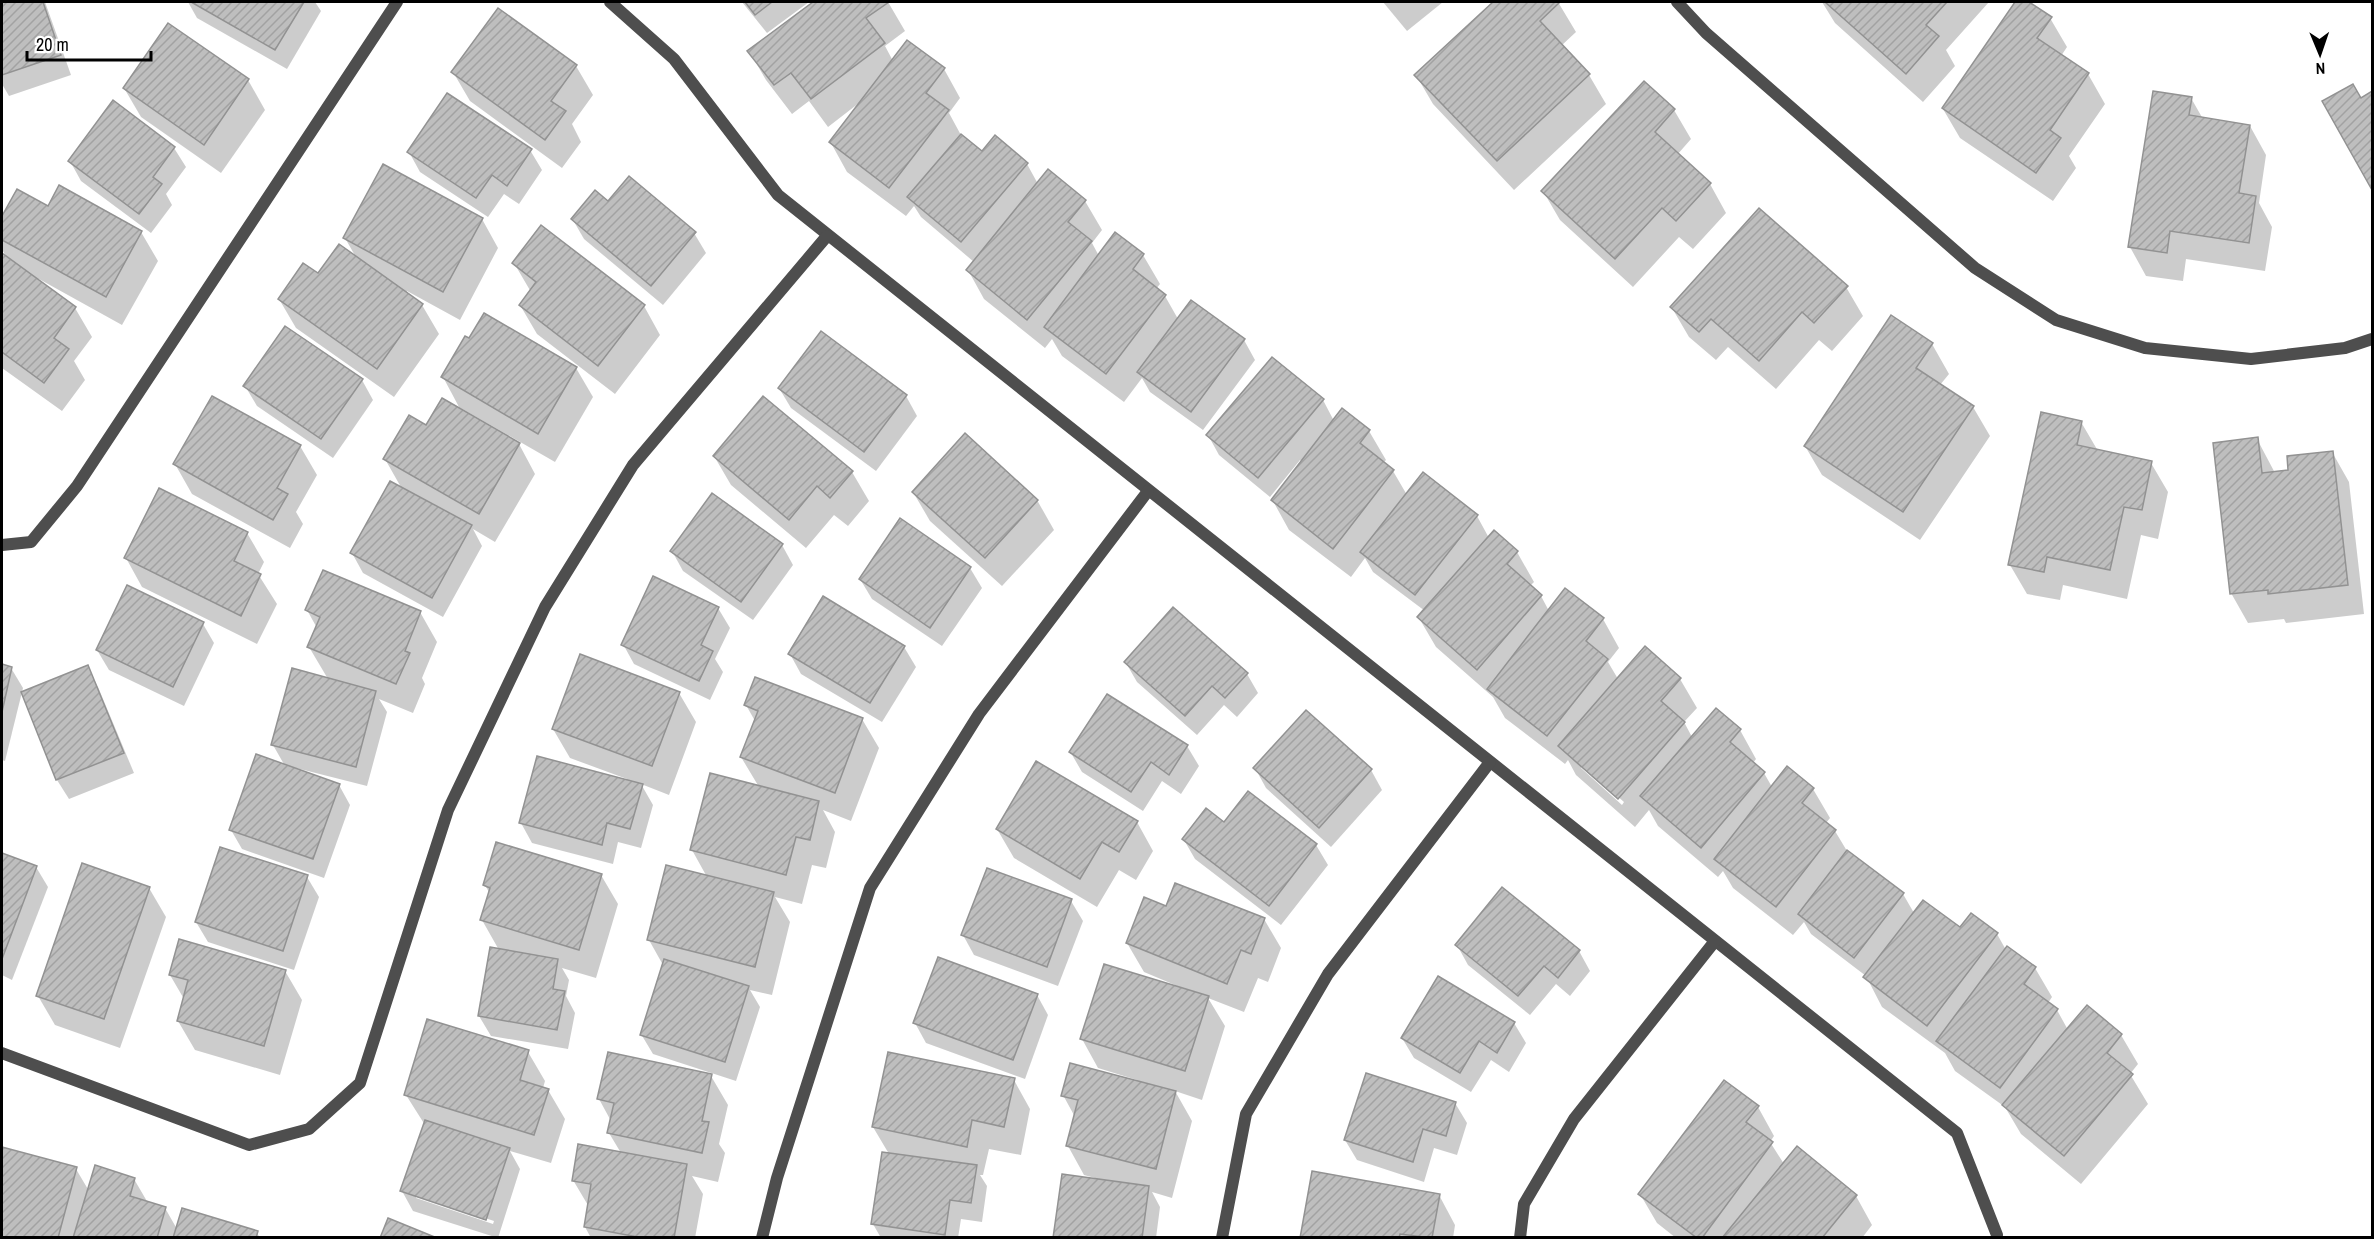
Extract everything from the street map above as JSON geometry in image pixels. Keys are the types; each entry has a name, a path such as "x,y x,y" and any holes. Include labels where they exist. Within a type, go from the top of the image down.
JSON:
{"street":[{"path":"2,545 31,542 77,486 396,2"},
{"path":"610,2 674,59 778,195 1957,1133 1997,1235"},
{"path":"1677,2 1706,33 1975,268 2056,320 2145,348 2251,359 2344,348 2373,339"},
{"path":"2,1053 249,1146 309,1129 360,1083 448,810 545,607 633,465 827,236"},
{"path":"762,1238 777,1178 870,888 979,714 1148,491"},
{"path":"1222,1238 1246,1114 1328,974 1490,762"},
{"path":"1520,1238 1524,1204 1574,1119 1715,941"}],"building":[{"path":"2,2 43,2 61,55 2,75"},
{"path":"191,2 304,2 275,50"},
{"path":"745,2 772,2 755,15"},
{"path":"813,2 889,2 866,18 885,43 811,99 791,73 774,85 747,51"},
{"path":"1493,2 1560,2 1540,21 1590,74 1497,161 1414,75"},
{"path":"1825,2 1947,2 1926,25 1939,36 1906,74"},
{"path":"2015,2 2029,2 2052,17 2037,38 2089,73 2050,130 2061,138 2036,173 1942,108"},
{"path":"498,8 577,65 551,101 566,111 545,140 451,72"},
{"path":"168,23 249,79 204,145 123,88"},
{"path":"907,40 945,68 926,93 949,110 889,188 829,142"},
{"path":"1644,81 1675,109 1655,132 1711,183 1676,221 1662,208 1615,259 1541,191"},
{"path":"2353,84 2361,98 2372,91 2372,190 2322,101"},
{"path":"2153,91 2192,97 2189,115 2250,125 2239,193 2256,196 2249,243 2170,231 2167,253 2128,247"},
{"path":"447,93 532,149 507,186 492,175 476,198 407,152"},
{"path":"113,100 175,147 153,177 162,184 139,214 68,161"},
{"path":"961,134 982,151 995,135 1028,163 961,242 907,197"},
{"path":"383,164 483,218 443,292 343,238"},
{"path":"1048,169 1086,200 1068,222 1092,241 1027,320 966,270"},
{"path":"629,176 696,232 651,286 571,219 595,190 608,201"},
{"path":"59,185 142,231 106,297 2,240 2,216 17,189 48,206"},
{"path":"1759,208 1848,286 1814,323 1802,312 1759,361 1711,319 1699,332 1670,307"},
{"path":"541,225 645,305 598,366 519,305 536,282 512,263"},
{"path":"1115,232 1144,254 1133,269 1166,295 1106,374 1044,327"},
{"path":"339,244 423,304 377,369 278,299 303,263 318,273"},
{"path":"2,253 76,307 54,338 69,349 44,383 2,352"},
{"path":"1191,300 1245,339 1191,412 1137,372"},
{"path":"484,313 577,367 538,434 441,377 465,336 469,338"},
{"path":"1891,315 1933,343 1916,368 1974,406 1903,512 1804,446"},
{"path":"285,326 363,379 321,439 243,386"},
{"path":"821,331 907,395 864,452 778,388"},
{"path":"1272,357 1324,399 1258,478 1206,435"},
{"path":"212,396 301,445 277,488 288,494 273,520 173,464"},
{"path":"763,396 853,471 830,498 817,486 789,520 713,456"},
{"path":"442,398 520,443 479,514 383,459 409,415 426,425"},
{"path":"1342,408 1370,430 1360,443 1394,470 1333,549 1271,500"},
{"path":"2041,412 2082,421 2077,445 2152,461 2142,510 2124,507 2110,570 2047,557 2044,572 2008,565"},
{"path":"965,433 1038,500 985,558 912,492"},
{"path":"2258,437 2262,473 2288,470 2287,456 2333,451 2348,585 2268,594 2268,590 2230,594 2213,443"},
{"path":"1423,472 1478,515 1415,595 1360,552"},
{"path":"390,481 472,525 432,598 350,553"},
{"path":"159,488 248,532 234,561 261,574 241,616 124,558"},
{"path":"712,493 783,544 741,602 670,551"},
{"path":"900,518 971,567 930,628 859,579"},
{"path":"1494,530 1518,551 1507,564 1542,595 1477,670 1417,617"},
{"path":"323,570 421,611 405,651 410,653 396,684 307,647 320,617 305,610"},
{"path":"653,576 719,607 701,645 713,651 699,681 621,645"},
{"path":"127,585 204,622 173,687 96,650"},
{"path":"1565,588 1604,618 1586,641 1608,659 1547,736 1487,689"},
{"path":"823,596 905,646 870,703 788,654"},
{"path":"1173,607 1248,673 1225,698 1212,686 1185,716 1124,662"},
{"path":"1645,646 1681,678 1661,701 1685,722 1618,799 1558,746"},
{"path":"580,654 680,692 652,766 552,729"},
{"path":"2,664 12,667 2,712"},
{"path":"88,665 124,753 56,780 21,692"},
{"path":"292,668 376,691 356,767 271,745"},
{"path":"755,677 863,718 835,793 740,757 758,711 744,705"},
{"path":"1107,694 1188,745 1169,775 1151,762 1131,792 1069,752"},
{"path":"1716,708 1741,729 1730,742 1765,772 1701,848 1640,796"},
{"path":"1306,710 1372,769 1319,828 1253,768"},
{"path":"256,754 340,784 313,859 229,830"},
{"path":"537,756 643,784 630,829 607,823 602,845 519,823"},
{"path":"1036,761 1138,821 1119,852 1102,842 1080,879 996,829"},
{"path":"1787,766 1814,788 1802,803 1836,830 1776,907 1714,859"},
{"path":"710,773 819,801 810,840 796,837 786,875 690,850"},
{"path":"1248,791 1317,844 1269,906 1182,839 1206,808 1224,822"},
{"path":"496,842 602,874 579,950 480,920 490,888 483,885"},
{"path":"220,847 308,875 283,951 195,922"},
{"path":"1847,850 1904,893 1854,958 1798,914"},
{"path":"2,853 37,866 2,959"},
{"path":"82,863 150,887 104,1019 36,996"},
{"path":"666,865 774,892 755,967 647,940"},
{"path":"987,868 1072,899 1047,967 961,935"},
{"path":"1175,883 1265,918 1251,954 1241,950 1227,984 1126,943 1144,897 1166,906"},
{"path":"1502,887 1580,950 1558,978 1544,966 1518,996 1455,945"},
{"path":"1923,900 1960,927 1971,913 1998,933 1927,1026 1863,977"},
{"path":"179,939 286,970 264,1046 177,1021 188,980 169,975"},
{"path":"2007,946 2036,967 2024,984 2058,1009 2000,1088 1936,1041"},
{"path":"490,947 558,959 553,989 565,991 557,1030 478,1016"},
{"path":"938,957 1038,994 1013,1060 913,1023"},
{"path":"664,959 749,986 725,1062 640,1035"},
{"path":"1104,964 1209,996 1185,1071 1080,1039"},
{"path":"1438,976 1515,1022 1497,1053 1479,1041 1460,1073 1401,1038"},
{"path":"2087,1005 2122,1034 2107,1053 2133,1074 2064,1156 2002,1105"},
{"path":"427,1019 529,1050 520,1080 549,1089 534,1135 404,1095"},
{"path":"608,1052 712,1074 702,1121 709,1122 702,1153 607,1133 614,1103 597,1099"},
{"path":"888,1052 1015,1078 1004,1127 972,1120 967,1147 872,1127"},
{"path":"1070,1063 1176,1091 1156,1169 1066,1146 1078,1100 1061,1096"},
{"path":"1366,1073 1456,1102 1446,1136 1423,1129 1413,1162 1344,1140"},
{"path":"1724,1080 1759,1106 1746,1122 1773,1142 1702,1238 1697,1238 1638,1194"},
{"path":"425,1120 510,1148 486,1220 400,1191"},
{"path":"578,1144 687,1164 674,1238 643,1238 584,1227 591,1184 572,1181"},
{"path":"1797,1146 1857,1195 1822,1238 1722,1238"},
{"path":"2,1147 77,1167 58,1238 2,1237"},
{"path":"882,1152 977,1165 971,1203 950,1200 945,1235 871,1224"},
{"path":"95,1165 135,1178 130,1196 166,1207 157,1238 73,1238"},
{"path":"1312,1171 1440,1194 1432,1238 1400,1234 1399,1238 1300,1238"},
{"path":"1062,1174 1149,1186 1142,1238 1053,1238"},
{"path":"182,1208 258,1231 256,1238 173,1238"},
{"path":"388,1218 437,1238 380,1238"}]}
